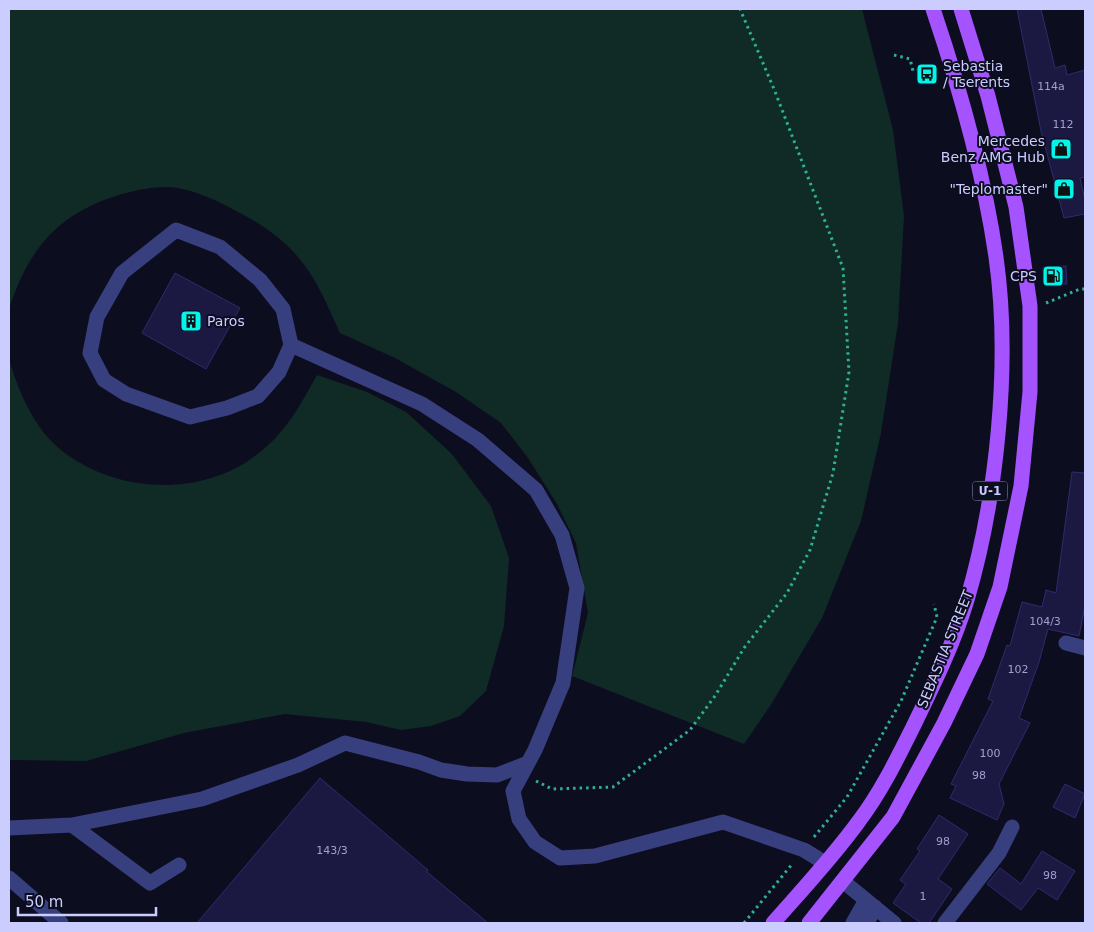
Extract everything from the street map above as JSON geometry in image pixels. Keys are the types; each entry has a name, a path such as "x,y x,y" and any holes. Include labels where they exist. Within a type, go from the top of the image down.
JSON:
{"main road":[{"name":"SEBASTIA STREET","path":"773,923 860,821 892,769 934,684 967,601 987,515 1002,368 996,260 985,193 948,55 933,9"},
{"name":"SEBASTIA STREET","path":"809,923 844,882 893,817 944,723 977,654 1000,587 1021,486 1030,392 1030,306 1016,207 988,96 961,9"}],"street":[{"path":"176,230 220,247 260,280 283,309 292,345 279,372 258,396 227,408 190,418 126,394 104,380 90,353 97,317 122,273 176,230"},
{"path":"292,345 422,404 478,440 536,490 562,535 577,588 563,683 513,791 519,818 535,842 560,858 595,856 723,822 804,850 825,863"},
{"path":"1066,643 1085,648"},
{"path":"9,828 72,825 202,799 298,765 345,743 419,762 440,770 467,774 497,775 525,768"},
{"path":"72,825 150,883 179,865"},
{"path":"945,923 999,852 1012,827"},
{"path":"9,878 61,923"},
{"path":"844,882 894,923"},
{"path":"853,923 870,904"},
{"path":"867,923 870,904"}],"path":[{"path":"525,768 552,789 613,787 690,730 715,696 744,648 787,593 810,550 833,473 849,372 843,268 774,89 740,9"},
{"path":"894,55 910,59 913,71 925,68"},
{"path":"1043,304 1080,289 1085,289"},
{"path":"744,923 847,797 900,701 937,617 934,604"}],"green space":[{"path":"9,9 862,9 893,130 904,216 898,323 881,433 861,521 822,618 772,703 744,744 572,676 588,613 576,543 557,504 528,458 501,423 456,392 395,358 340,333 322,293 305,266 285,244 254,221 209,198 178,188 158,187 145,189 103,200 66,221 37,250 26,268 9,310"},
{"path":"9,359 17,384 28,408 42,431 51,441 83,464 106,475 131,482 157,485 183,484 209,479 233,470 266,447 283,429 317,375 367,392 406,412 451,453 491,506 509,558 504,626 486,691 460,716 431,726 401,730 366,722 285,714 184,733 86,761 9,760"}],"building":[{"path":"1017,9 1041,9 1055,68 1065,65 1067,75 1085,70 1085,177 1080,178 1085,200 1085,214 1064,218 1041,131"},
{"path":"1066,266 1067,284 1044,285 1043,267"},
{"name":"Paros","path":"175,273 240,308 206,369 142,333"},
{"path":"1072,472 1085,473 1085,606 1079,636 1048,629 1039,662 1019,718 1030,723 999,784 1004,804 997,820 950,798 956,786 951,784 993,701 988,699 1007,645 1010,646 1022,602 1042,607 1046,590 1056,593"},
{"path":"320,778 428,870 427,872 488,923 197,923"},
{"path":"1065,784 1085,794 1075,818 1053,807"},
{"path":"939,815 968,834 938,879 952,889 929,923 921,923 893,903 906,884 900,880 920,851 917,849"},
{"path":"1042,851 1075,871 1057,900 1038,888 1021,910 987,884 1000,868 1021,884"}],"place":[{"name":"Sebastia / Tserents","path":"927,74"},
{"name":"Mercedes Benz AMG Hub","path":"1061,149"},
{"name":"\"Teplomaster\"","path":"1064,189"},
{"name":"CPS","path":"1053,276"},
{"name":"Paros","path":"191,321"}]}
